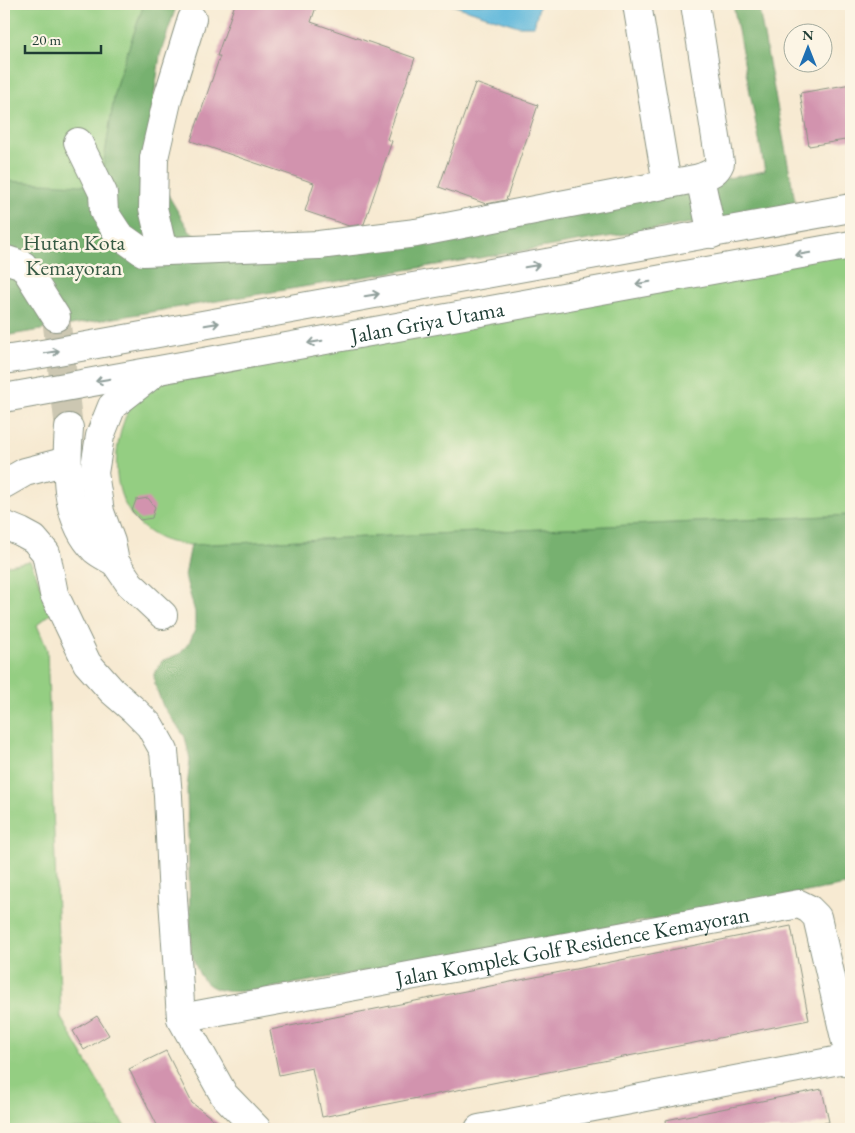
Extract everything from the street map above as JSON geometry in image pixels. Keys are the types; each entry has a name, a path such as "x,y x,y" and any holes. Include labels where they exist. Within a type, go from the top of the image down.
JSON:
{"street":[{"path":"637,4 667,184"},
{"path":"78,142 104,193 104,212 119,235 143,252 319,245 416,233 700,178 713,173 718,169 720,163 695,4"},
{"path":"162,251 153,208 154,158 168,97 192,19"},
{"path":"700,178 712,234"},
{"name":"Jalan Griya Utama","path":"4,360 851,208"},
{"name":"Jalan Griya Utama","path":"4,398 851,245"},
{"path":"4,259 23,265 56,317"},
{"path":"158,371 112,406 100,436 94,473 100,512 111,542 115,562 130,584 162,615"},
{"path":"69,428 68,482 77,523 89,543 97,551 115,562"},
{"path":"4,484 25,472 67,461"},
{"path":"4,525 34,539 46,553 54,594 88,663 112,691 150,726 164,751 181,1018 224,1095 257,1129"},
{"name":"Jalan Komplek Golf Residence Kemayoran","path":"181,1018 799,904 809,909 817,918 851,1061 479,1129"}],"green space":[{"path":"4,4 144,4 116,85 100,187 4,181"},
{"name":"Hutan Kota Kemayoran","path":"144,4 177,4 160,55 148,141 158,178 190,232 247,260 303,258 765,171 733,4 758,4 796,206 4,336 4,181 100,186 116,85"},
{"path":"851,246 851,515 191,545 167,541 147,531 134,519 125,505 119,489 117,454 125,418 135,400 157,371"},
{"path":"851,515 851,884 265,989 238,992 221,990 206,982 200,975 191,953 187,789 190,759 185,737 163,706 155,685 154,674 162,661 181,653 195,630 195,612 185,576 191,545"},
{"path":"30,561 53,612 37,625 47,649 61,1018 126,1129 4,1129 4,566"}],"water":[{"path":"449,4 541,4 534,26 518,26"}],"building":[{"path":"235,4 317,4 311,22 415,58 387,139 392,141 364,224 349,226 305,211 314,183 191,141 220,56 217,56"},
{"path":"475,83 538,105 506,200 486,204 439,187"},
{"path":"851,84 851,139 809,146 800,93"},
{"path":"148,498 155,507 152,518 140,520 132,511 136,500"},
{"path":"791,926 809,1020 322,1117 312,1068 279,1075 270,1030"},
{"path":"97,1016 109,1035 84,1050 73,1031"},
{"path":"166,1051 192,1103 226,1129 159,1129 129,1069"},
{"path":"822,1089 829,1122 792,1129 667,1129 666,1120"}],"tunnel":[{"path":"56,317 69,428"}]}
